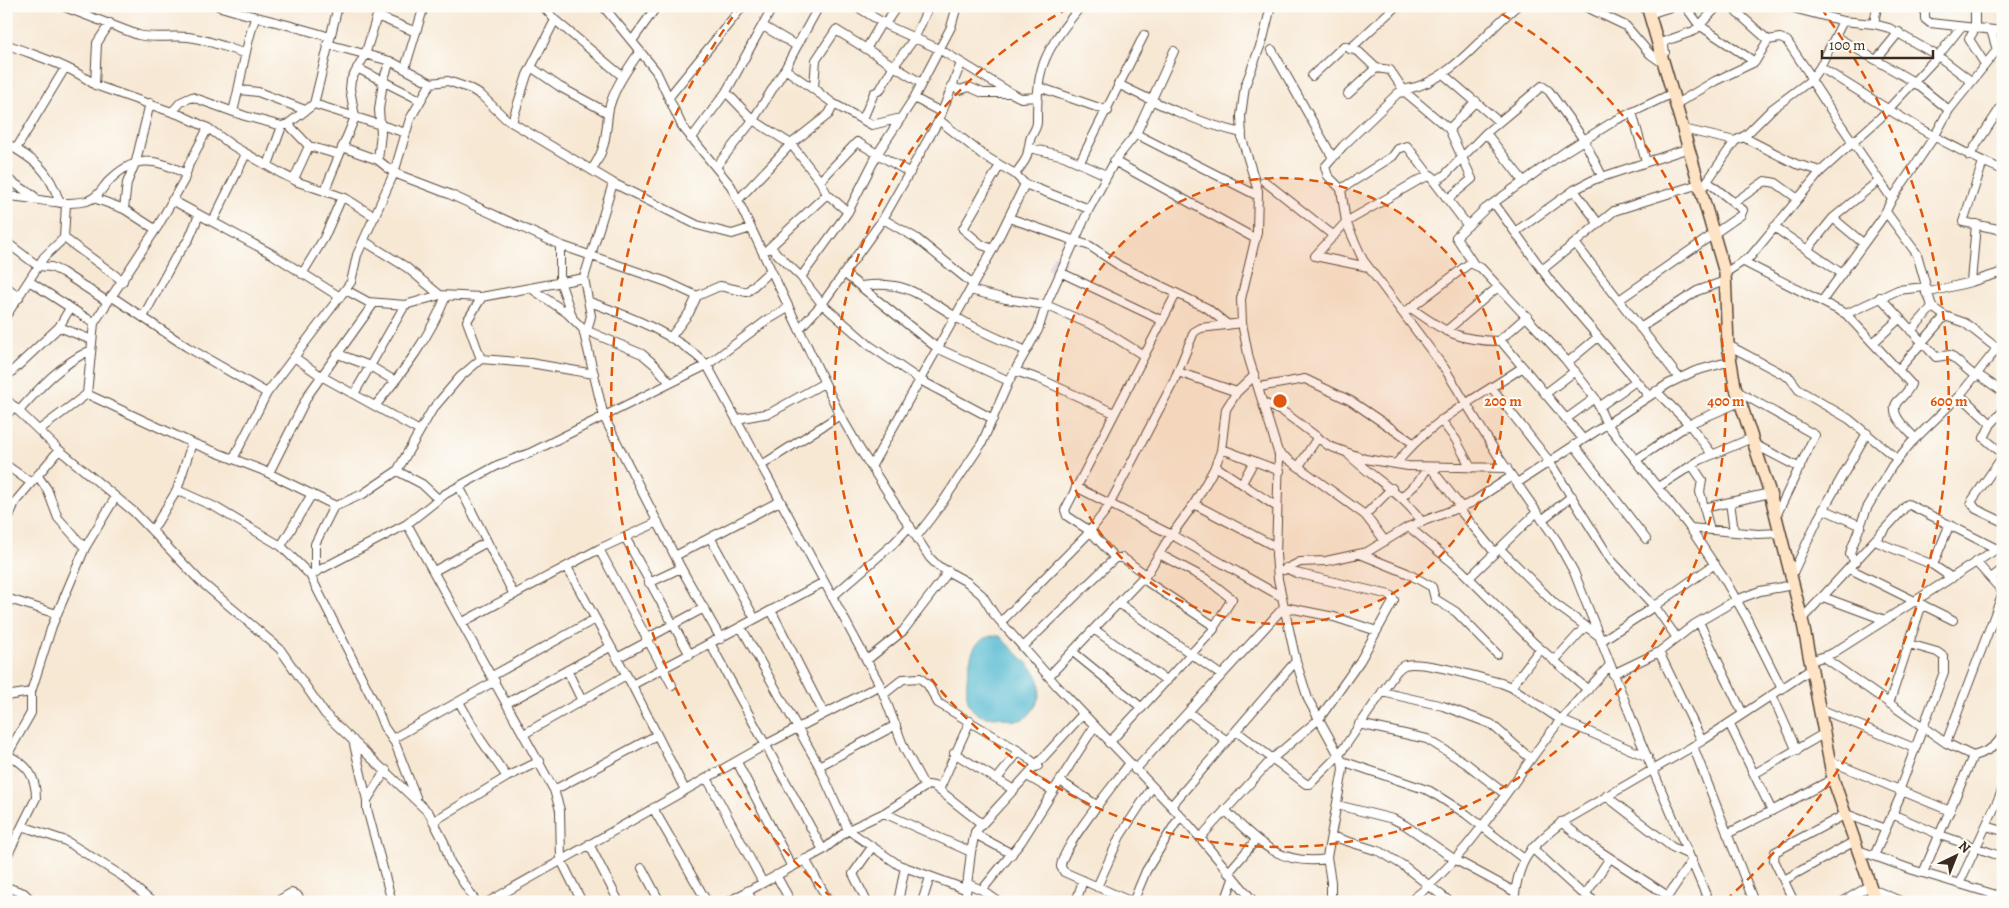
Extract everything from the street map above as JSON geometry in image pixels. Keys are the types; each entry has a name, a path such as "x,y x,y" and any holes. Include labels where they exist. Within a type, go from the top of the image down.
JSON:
{"street":[{"path":"62,6 138,35 148,37 164,35 191,37 244,53"},
{"path":"218,6 256,19 298,27 365,55 390,61 431,83 448,81 471,89 512,122 591,170 697,225 732,234 751,228"},
{"path":"268,165 285,125 314,104 328,40 338,6"},
{"path":"325,190 355,117 350,89 351,80 365,55 379,6"},
{"path":"405,68 424,6"},
{"path":"543,6 555,20 622,76"},
{"path":"603,6 656,71 682,126 731,186 751,228 767,250 801,276 822,304 868,345 920,380 993,419"},
{"path":"632,41 658,6"},
{"path":"669,97 743,6"},
{"path":"691,139 726,92 773,6"},
{"path":"716,168 752,120 785,69 819,6"},
{"path":"856,6 883,23 939,49 1010,93 1021,98 1038,97"},
{"path":"866,49 896,6"},
{"path":"862,120 874,93 880,90 886,82 893,66 914,39 929,6"},
{"path":"801,276 848,212 878,153 914,98 951,27 957,6"},
{"path":"1015,174 1024,164 1030,148 1030,139 1036,127 1040,75 1049,52 1081,6"},
{"path":"1271,6 1264,39 1245,86 1240,116 1242,133 1258,196 1256,239 1241,299 1242,323 1278,452 1280,471 1276,547 1278,572 1296,661 1308,699 1341,758 1343,770 1327,859 1331,882 1331,902"},
{"path":"1350,48 1396,6"},
{"path":"1517,6 1443,74 1423,86 1398,93 1325,167 1328,176 1341,189 1346,222 1356,246 1368,267 1408,311 1506,468 1537,512 1574,572 1613,674 1709,902"},
{"path":"1584,6 1626,26 1650,54 1665,65"},
{"path":"1674,6 1648,10 1683,129 1703,186 1725,277 1728,345 1731,361 1739,397 1770,493 1802,619 1833,779 1876,902"},
{"path":"1684,6 1700,25 1755,62"},
{"path":"1669,79 1664,42 1694,31 1718,6"},
{"path":"1730,6 1768,40"},
{"path":"1738,14 1745,6"},
{"path":"1785,6 1802,9 1843,22 1874,24 1899,32 1938,56 1971,81"},
{"path":"1874,24 1877,6"},
{"path":"1925,6 1926,21 1975,29 2003,31"},
{"path":"1974,6 1975,29 1969,39 1985,64"},
{"path":"377,16 416,32"},
{"path":"233,111 240,90 244,53 256,19"},
{"path":"512,122 531,67 555,20"},
{"path":"1542,270 1607,214 1630,205 1703,186 1739,139 1772,109 1810,80 1820,67 1843,22"},
{"path":"95,85 97,43 110,23"},
{"path":"763,26 797,46"},
{"path":"1640,328 1697,291 1725,277 1744,262 1821,171 1854,143 1914,82 1961,27"},
{"path":"834,104 814,88 816,60 836,30 921,83"},
{"path":"1991,30 1996,50 2003,56"},
{"path":"1877,59 1899,32"},
{"path":"1080,162 1108,111 1118,84 1144,35"},
{"path":"1836,37 1914,82 1949,110"},
{"path":"1782,688 1736,600 1715,564 1690,528 1606,423 1594,398 1568,362 1527,316 1473,263 1456,240 1456,236 1494,203 1584,140 1632,112 1674,99 1755,62 1768,40 1780,38 1787,41 1808,72 1810,80 1892,198"},
{"path":"6,44 84,76 95,85 150,103 208,128 246,154 294,180 325,190 360,205 375,217"},
{"path":"1312,76 1344,46 1359,52 1376,68 1390,70 1405,92 1449,129 1464,158 1472,180 1448,199"},
{"path":"1272,50 1332,158"},
{"path":"1822,301 1886,212 1892,198 1934,137 1949,110 1996,50"},
{"path":"916,536 940,506 969,463 993,419 1009,381 1038,330 1046,305 1062,273 1089,209 1114,161 1136,134 1174,51"},
{"path":"591,170 604,147 608,114 622,76 640,52"},
{"path":"378,160 379,110 383,81 390,61"},
{"path":"798,330 822,304 845,274 883,218 939,120 961,63"},
{"path":"531,67 560,87 608,114"},
{"path":"1820,67 1934,137 1969,156 2002,168"},
{"path":"16,149 65,68"},
{"path":"357,68 420,100"},
{"path":"1348,94 1376,68"},
{"path":"785,69 834,104 872,125 901,118"},
{"path":"1443,74 1499,122"},
{"path":"233,459 267,393 346,290 364,241 394,173 406,133 420,100 431,83"},
{"path":"1118,84 1152,101 1214,127 1242,133"},
{"path":"951,86 960,90 969,87 983,93 1010,93"},
{"path":"1039,86 1108,111"},
{"path":"1431,175 1437,180 1464,158 1486,133 1542,86 1549,91 1584,140 1602,176"},
{"path":"240,90 258,92 305,110"},
{"path":"726,92 752,120 791,144 820,181 827,194 848,212"},
{"path":"173,112 181,102 192,97 233,111 285,125 309,146 339,155"},
{"path":"914,98 941,112"},
{"path":"1449,129 1476,101"},
{"path":"124,209 127,183 136,161 150,103"},
{"path":"314,104 406,133"},
{"path":"738,200 791,144 828,114 834,104"},
{"path":"1969,156 2003,104"},
{"path":"1632,112 1646,162"},
{"path":"939,120 983,155 1015,174 1025,184 1089,209"},
{"path":"39,430 87,394 94,323 123,281 172,200 208,128"},
{"path":"1683,129 1739,139 1796,164 1821,171"},
{"path":"1486,133 1524,182"},
{"path":"1136,134 1258,196"},
{"path":"820,181 857,142 910,173"},
{"path":"6,143 44,168 63,203 64,238 61,243 49,251 6,316"},
{"path":"294,180 309,146"},
{"path":"342,146 378,160 394,173 449,194 560,245 653,277 697,296"},
{"path":"1341,189 1393,156 1398,149 1407,146 1431,175 1468,226"},
{"path":"1030,148 1044,150 1080,162 1106,175"},
{"path":"1515,232 1574,190 1602,176 1689,148"},
{"path":"213,221 246,154"},
{"path":"94,198 110,180 136,161 148,160 161,163 186,174"},
{"path":"1114,161 1256,239"},
{"path":"1983,162 1964,222 2003,230"},
{"path":"993,249 982,245 963,229 1000,165"},
{"path":"1368,267 1315,256 1346,222 1431,175"},
{"path":"6,178 36,198"},
{"path":"1807,250 1833,218 1878,180"},
{"path":"1735,202 1765,181 1776,183 1798,199"},
{"path":"1264,182 1334,236"},
{"path":"613,183 584,278 590,302 591,316 585,330 604,417 681,568 721,639"},
{"path":"871,467 956,317 993,249 1025,184"},
{"path":"1619,300 1742,215 1743,210 1735,202 1703,186"},
{"path":"1574,190 1598,223"},
{"path":"767,250 827,194"},
{"path":"6,196 36,198 63,203 94,198 124,209 155,229"},
{"path":"302,274 324,238 342,197"},
{"path":"172,200 272,254 340,298"},
{"path":"1494,203 1542,270 1649,396"},
{"path":"1886,212 1916,254 1922,267 1926,290 1932,307 1945,316 1965,323 2000,351"},
{"path":"143,317 176,258 189,239 198,214"},
{"path":"883,218 916,238 972,287 1006,299 1046,305 1103,330 1143,355"},
{"path":"1009,218 1090,246 1106,259 1207,308 1228,325"},
{"path":"1833,218 1863,243"},
{"path":"1971,282 1976,224"},
{"path":"1774,227 1842,272"},
{"path":"64,238 123,281"},
{"path":"364,241 406,267 443,295"},
{"path":"6,242 38,266 51,267 62,272 143,317 208,360 267,393"},
{"path":"1575,243 1679,378"},
{"path":"560,245 560,281 573,318"},
{"path":"767,250 771,270 840,415 930,558 938,566 967,582 982,595 1001,622 1023,647 1094,727 1200,838 1254,902"},
{"path":"1744,262 1846,314 1874,342 1911,384 1909,389 1895,404 1895,411 1896,416 1916,438"},
{"path":"1408,311 1465,267 1473,263"},
{"path":"670,338 689,313 697,296 720,286 747,292 771,270"},
{"path":"1846,314 1898,290 1926,290 1971,282 2003,272"},
{"path":"1062,273 1161,320"},
{"path":"845,274 937,348 1009,381"},
{"path":"346,290 374,303 405,305 443,295 482,297 584,278"},
{"path":"30,281 94,323"},
{"path":"861,286 883,283 900,286 934,302 956,317 1026,351"},
{"path":"6,286 19,298"},
{"path":"1446,332 1498,286"},
{"path":"532,289 573,318 585,330 642,354 655,365 670,383"},
{"path":"1115,558 1090,531 1065,513 1143,355 1176,294"},
{"path":"375,406 395,381 431,327 443,295"},
{"path":"481,359 467,321 482,297"},
{"path":"1880,297 1938,358 1950,355 1976,376 2003,392"},
{"path":"590,302 622,314 670,338 696,355 707,365 880,685 904,748 925,787"},
{"path":"269,473 308,395 374,303"},
{"path":"354,394 405,305"},
{"path":"1911,331 1932,307"},
{"path":"6,377 59,327 70,308"},
{"path":"313,574 407,524 438,499 498,465 530,453 707,365 766,321 788,308"},
{"path":"1408,311 1459,338 1478,341 1501,341 1583,439"},
{"path":"1501,341 1527,316"},
{"path":"1899,369 1945,316"},
{"path":"1874,342 1899,319"},
{"path":"1001,622 1090,531 1109,505 1178,372 1197,329 1242,323"},
{"path":"59,327 92,340"},
{"path":"1568,362 1598,337"},
{"path":"1856,562 1850,555 1851,550 1867,508 1897,459 2000,351 2003,341"},
{"path":"1728,345 1775,368 1790,378 1800,390 1849,418 1897,459"},
{"path":"6,416 17,409 54,373 74,358 91,350"},
{"path":"338,354 370,366 395,381"},
{"path":"294,357 321,376 418,430"},
{"path":"87,394 192,443 269,473 334,506 363,494 397,471 418,430 432,410 460,377 481,359 530,363 594,374"},
{"path":"1278,572 1300,562 1326,561 1360,554 1410,527 1460,508 1549,462 1606,423 1679,378 1731,361"},
{"path":"1396,464 1413,443 1441,420 1523,367"},
{"path":"313,370 327,368"},
{"path":"1015,372 1040,379 1114,413"},
{"path":"1178,372 1237,392"},
{"path":"1545,394 1575,372"},
{"path":"1049,676 1144,577 1194,504 1216,466 1222,449 1223,423 1226,409 1237,392 1255,375"},
{"path":"1259,387 1305,380 1351,401 1413,443"},
{"path":"1599,407 1636,381"},
{"path":"737,419 770,413 824,383"},
{"path":"1492,388 1549,462 1611,560 1655,606 1677,638"},
{"path":"1656,391 1689,424 1712,454"},
{"path":"1960,395 1991,424"},
{"path":"1636,460 1689,424 1739,397"},
{"path":"1739,397 1814,433 1814,440 1776,516"},
{"path":"1566,419 1594,398"},
{"path":"6,399 59,450 134,512 200,581 280,649 316,703 417,799 434,821 444,842 450,862 476,902"},
{"path":"1264,403 1285,413 1330,446 1348,454 1396,464 1429,467 1506,468"},
{"path":"2003,411 1991,424 1984,438 2003,455 1971,502 1976,509 2003,522"},
{"path":"762,465 840,415"},
{"path":"1441,420 1456,440 1471,468"},
{"path":"1613,674 1659,652 1698,622 1736,600 1792,581 1823,509 1867,433"},
{"path":"1299,466 1318,437"},
{"path":"1658,487 1712,454 1753,441 1800,468"},
{"path":"152,530 177,490 192,443"},
{"path":"1574,445 1646,539"},
{"path":"1222,449 1280,471"},
{"path":"6,524 15,502 59,450"},
{"path":"1278,452 1365,515 1385,541"},
{"path":"1348,454 1364,469 1402,497 1422,522"},
{"path":"1242,483 1254,461"},
{"path":"1692,465 1702,480 1700,492 1710,530"},
{"path":"6,466 30,482"},
{"path":"1216,466 1277,507"},
{"path":"1402,497 1419,481 1429,467"},
{"path":"1429,467 1460,508 1497,551 1554,604 1600,638"},
{"path":"397,471 422,484 438,499"},
{"path":"36,475 47,489 58,518 84,548"},
{"path":"459,486 514,595"},
{"path":"1076,488 1172,535 1282,597"},
{"path":"1365,515 1392,488"},
{"path":"177,490 215,507 281,546 313,574 374,702 378,716 392,739 417,799"},
{"path":"1704,508 1770,493"},
{"path":"281,546 312,494"},
{"path":"1542,520 1572,496"},
{"path":"6,858 36,798 36,787 32,774 23,763 7,756 31,713 31,692 57,614 84,548 115,498"},
{"path":"675,556 780,502"},
{"path":"1730,502 1734,532"},
{"path":"1194,504 1276,547"},
{"path":"1802,619 1908,504 1949,526 2000,547"},
{"path":"313,574 315,544 334,506"},
{"path":"1823,509 1861,526"},
{"path":"1469,578 1537,512"},
{"path":"463,622 625,536 658,522"},
{"path":"407,524 508,703 554,790 560,810 562,860 582,902"},
{"path":"832,597 894,543 910,526"},
{"path":"1933,565 1949,526"},
{"path":"1410,527 1469,578 1540,649 1588,690"},
{"path":"1690,528 1734,532 1780,533"},
{"path":"625,536 690,655"},
{"path":"711,539 755,619"},
{"path":"1875,541 1933,565 1952,578"},
{"path":"434,571 487,542"},
{"path":"1337,805 1399,822 1428,839 1454,859 1515,899 1517,875 1524,859 1532,848 1562,822 1702,741 1782,688 1822,657 1833,653 1885,620 1919,602 2000,547"},
{"path":"599,550 672,686"},
{"path":"1109,743 1212,632 1232,599 1208,580 1159,554"},
{"path":"1360,554 1407,573 1432,587 1435,600 1456,612 1497,654"},
{"path":"1023,647 1115,558 1123,558 1144,577 1214,627"},
{"path":"1946,743 2003,592 1976,562"},
{"path":"1600,638 1655,606 1715,564"},
{"path":"567,567 632,685 655,736 685,790"},
{"path":"650,583 681,568"},
{"path":"1200,838 1272,759 1319,719 1360,661 1394,600 1392,596 1332,580 1296,573 1286,568"},
{"path":"1850,569 1953,620"},
{"path":"1991,578 2003,569"},
{"path":"867,660 903,631 949,571"},
{"path":"632,685 711,645 770,610 824,582"},
{"path":"1823,597 1885,620"},
{"path":"6,598 57,614"},
{"path":"1889,704 1909,644 1919,602"},
{"path":"1120,604 1221,675"},
{"path":"1284,607 1334,617 1377,630"},
{"path":"1136,770 1284,607"},
{"path":"617,658 672,624 704,608"},
{"path":"770,610 824,714"},
{"path":"392,739 459,702 494,678 595,619"},
{"path":"1698,622 1743,714"},
{"path":"740,627 819,766 848,830 905,867 930,877 982,890 999,902"},
{"path":"1554,660 1585,627"},
{"path":"1095,630 1167,681"},
{"path":"1874,856 1892,814 1922,726 1944,672 1944,657 1937,652 1909,644"},
{"path":"711,645 767,744 823,850"},
{"path":"508,703 610,647"},
{"path":"1511,687 1540,649"},
{"path":"1073,652 1142,708"},
{"path":"1659,652 1702,741"},
{"path":"1822,657 1946,743 1972,756 1986,752 1997,744 2003,733"},
{"path":"1171,806 1296,661"},
{"path":"1236,731 1306,784 1310,784 1341,758 1359,724 1382,692 1403,665 1410,664 1433,667 1511,687 1561,720 1648,757"},
{"path":"1409,902 1428,886 1454,859 1481,827 1561,720 1610,665"},
{"path":"567,670 582,701"},
{"path":"524,734 626,675"},
{"path":"884,694 903,679 920,678 928,685 938,703 1019,751 1038,766"},
{"path":"488,902 767,744 880,685"},
{"path":"6,696 31,692"},
{"path":"1382,692 1443,706 1491,724 1532,759"},
{"path":"1772,695 1797,750"},
{"path":"459,702 481,740 507,777"},
{"path":"1820,709 1914,748"},
{"path":"1188,712 1227,741"},
{"path":"965,902 970,852 975,834 1083,714"},
{"path":"939,790 970,721"},
{"path":"1729,723 1772,811"},
{"path":"1359,724 1427,739 1467,764 1505,794"},
{"path":"819,766 896,725"},
{"path":"982,890 1012,854 1094,727"},
{"path":"1754,774 1825,733"},
{"path":"554,790 655,736"},
{"path":"352,738 367,800 366,809 392,902"},
{"path":"1693,746 1754,902"},
{"path":"997,779 1019,751"},
{"path":"954,753 1014,790"},
{"path":"1923,873 1972,756"},
{"path":"1341,758 1430,791 1466,814 1524,859"},
{"path":"434,821 507,777 540,761"},
{"path":"1830,761 1950,811"},
{"path":"737,762 792,867"},
{"path":"1129,764 1060,863 1064,872 1097,887 1114,898 1132,902 1146,871 1180,816"},
{"path":"367,800 386,770"},
{"path":"1028,776 1054,791"},
{"path":"707,778 763,883"},
{"path":"1727,834 1833,779"},
{"path":"1060,781 1098,806"},
{"path":"728,902 823,850 848,830 884,813 930,784 982,824"},
{"path":"1097,887 1120,836 1152,787"},
{"path":"1959,884 2002,794"},
{"path":"1606,796 1672,847 1691,858"},
{"path":"653,808 707,902"},
{"path":"1225,810 1256,840 1270,850 1290,858 1310,862 1327,859"},
{"path":"884,813 970,852"},
{"path":"1794,902 1773,857 1775,852 1846,814 1886,829"},
{"path":"1892,814 1940,835 2003,857"},
{"path":"1562,822 1666,899 1691,858"},
{"path":"22,826 66,841 122,876 151,902"},
{"path":"1986,826 2003,831"},
{"path":"975,834 1012,854"},
{"path":"1331,836 1381,852 1404,866 1450,902"},
{"path":"1225,902 1231,876 1256,840"},
{"path":"589,844 619,902"},
{"path":"1857,845 1874,856 2003,897"},
{"path":"1784,880 1857,845"},
{"path":"867,902 856,882 853,871 872,847"},
{"path":"1532,848 1585,895 1596,902"},
{"path":"1585,895 1610,858"},
{"path":"805,859 829,902"},
{"path":"898,902 905,867"},
{"path":"642,868 660,902"},
{"path":"776,875 790,902"},
{"path":"922,902 930,877"},
{"path":"1076,902 1083,880"},
{"path":"6,887 24,893 32,902"},
{"path":"1842,902 1871,887"},
{"path":"1871,887 1903,902"},
{"path":"747,891 752,902"},
{"path":"276,902 291,893 302,902"}],"shaded area":[{"path":"1054,254 1066,259 1060,276 1047,269"}],"water":[{"path":"992,636 1000,636 1031,668 1040,684 1039,696 1034,709 1025,718 1020,720 986,717 978,714 969,703 966,689 971,655 978,643"}]}
